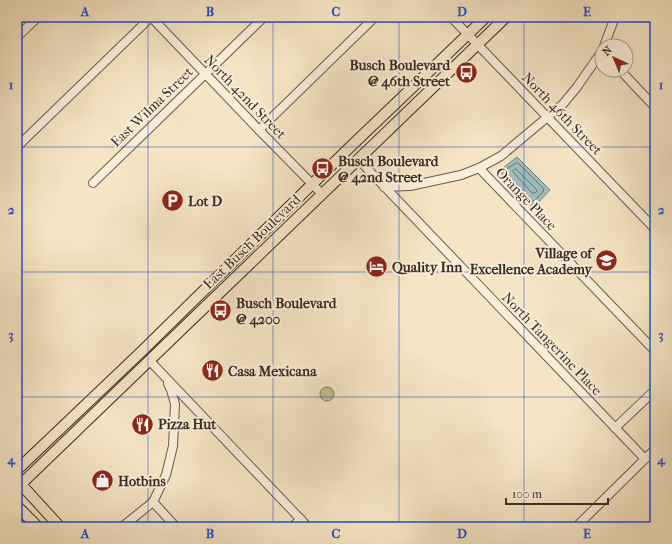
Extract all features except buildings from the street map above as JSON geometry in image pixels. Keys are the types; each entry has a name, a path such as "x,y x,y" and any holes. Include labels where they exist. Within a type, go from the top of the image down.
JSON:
{"main road":[{"name":"East Busch Boulevard","path":"17,470 199,296 312,184 486,17"},
{"name":"East Busch Boulevard","path":"18,484 150,360 506,17"},
{"path":"150,360 153,350 189,313 199,296"},
{"path":"18,484 60,527"},
{"path":"17,506 38,527"}],"street":[{"path":"17,37 38,17"},
{"path":"19,145 151,17"},
{"name":"North 42nd Street","path":"151,17 322,194"},
{"name":"East Wilma Street","path":"93,183 264,17"},
{"path":"259,130 375,17"},
{"name":"North 46th Street","path":"451,17 655,229"},
{"path":"607,38 615,17"},
{"path":"384,187 410,186 461,175 479,168 501,156 563,104 577,88 594,63"},
{"path":"628,78 655,107"},
{"name":"North Tangerine Place","path":"358,159 645,459"},
{"name":"Orange Place","path":"479,168 655,351"},
{"path":"150,360 308,527"},
{"path":"122,527 153,502 166,475 172,446 175,404 171,390 160,371"},
{"path":"615,428 655,390"},
{"path":"576,527 655,449"},
{"path":"153,502 176,527"},
{"path":"292,527 301,519"}],"green space":[{"path":"324,387 330,387 334,391 334,397 330,401 324,401 320,397 320,391"}],"water":[{"path":"517,157 550,190 533,208 499,171"}],"place":[{"name":"Busch Boulevard @ 46th Street","path":"466,73"},
{"name":"Busch Boulevard @ 42nd Street","path":"322,169"},
{"name":"Lot D","path":"173,201"},
{"name":"Village of Excellence Academy","path":"607,261"},
{"name":"Quality Inn","path":"376,267"},
{"name":"Busch Boulevard @ 4200","path":"221,311"},
{"name":"Casa Mexicana","path":"212,371"},
{"name":"Pizza Hut","path":"143,424"},
{"name":"Hotbins","path":"102,481"}]}
